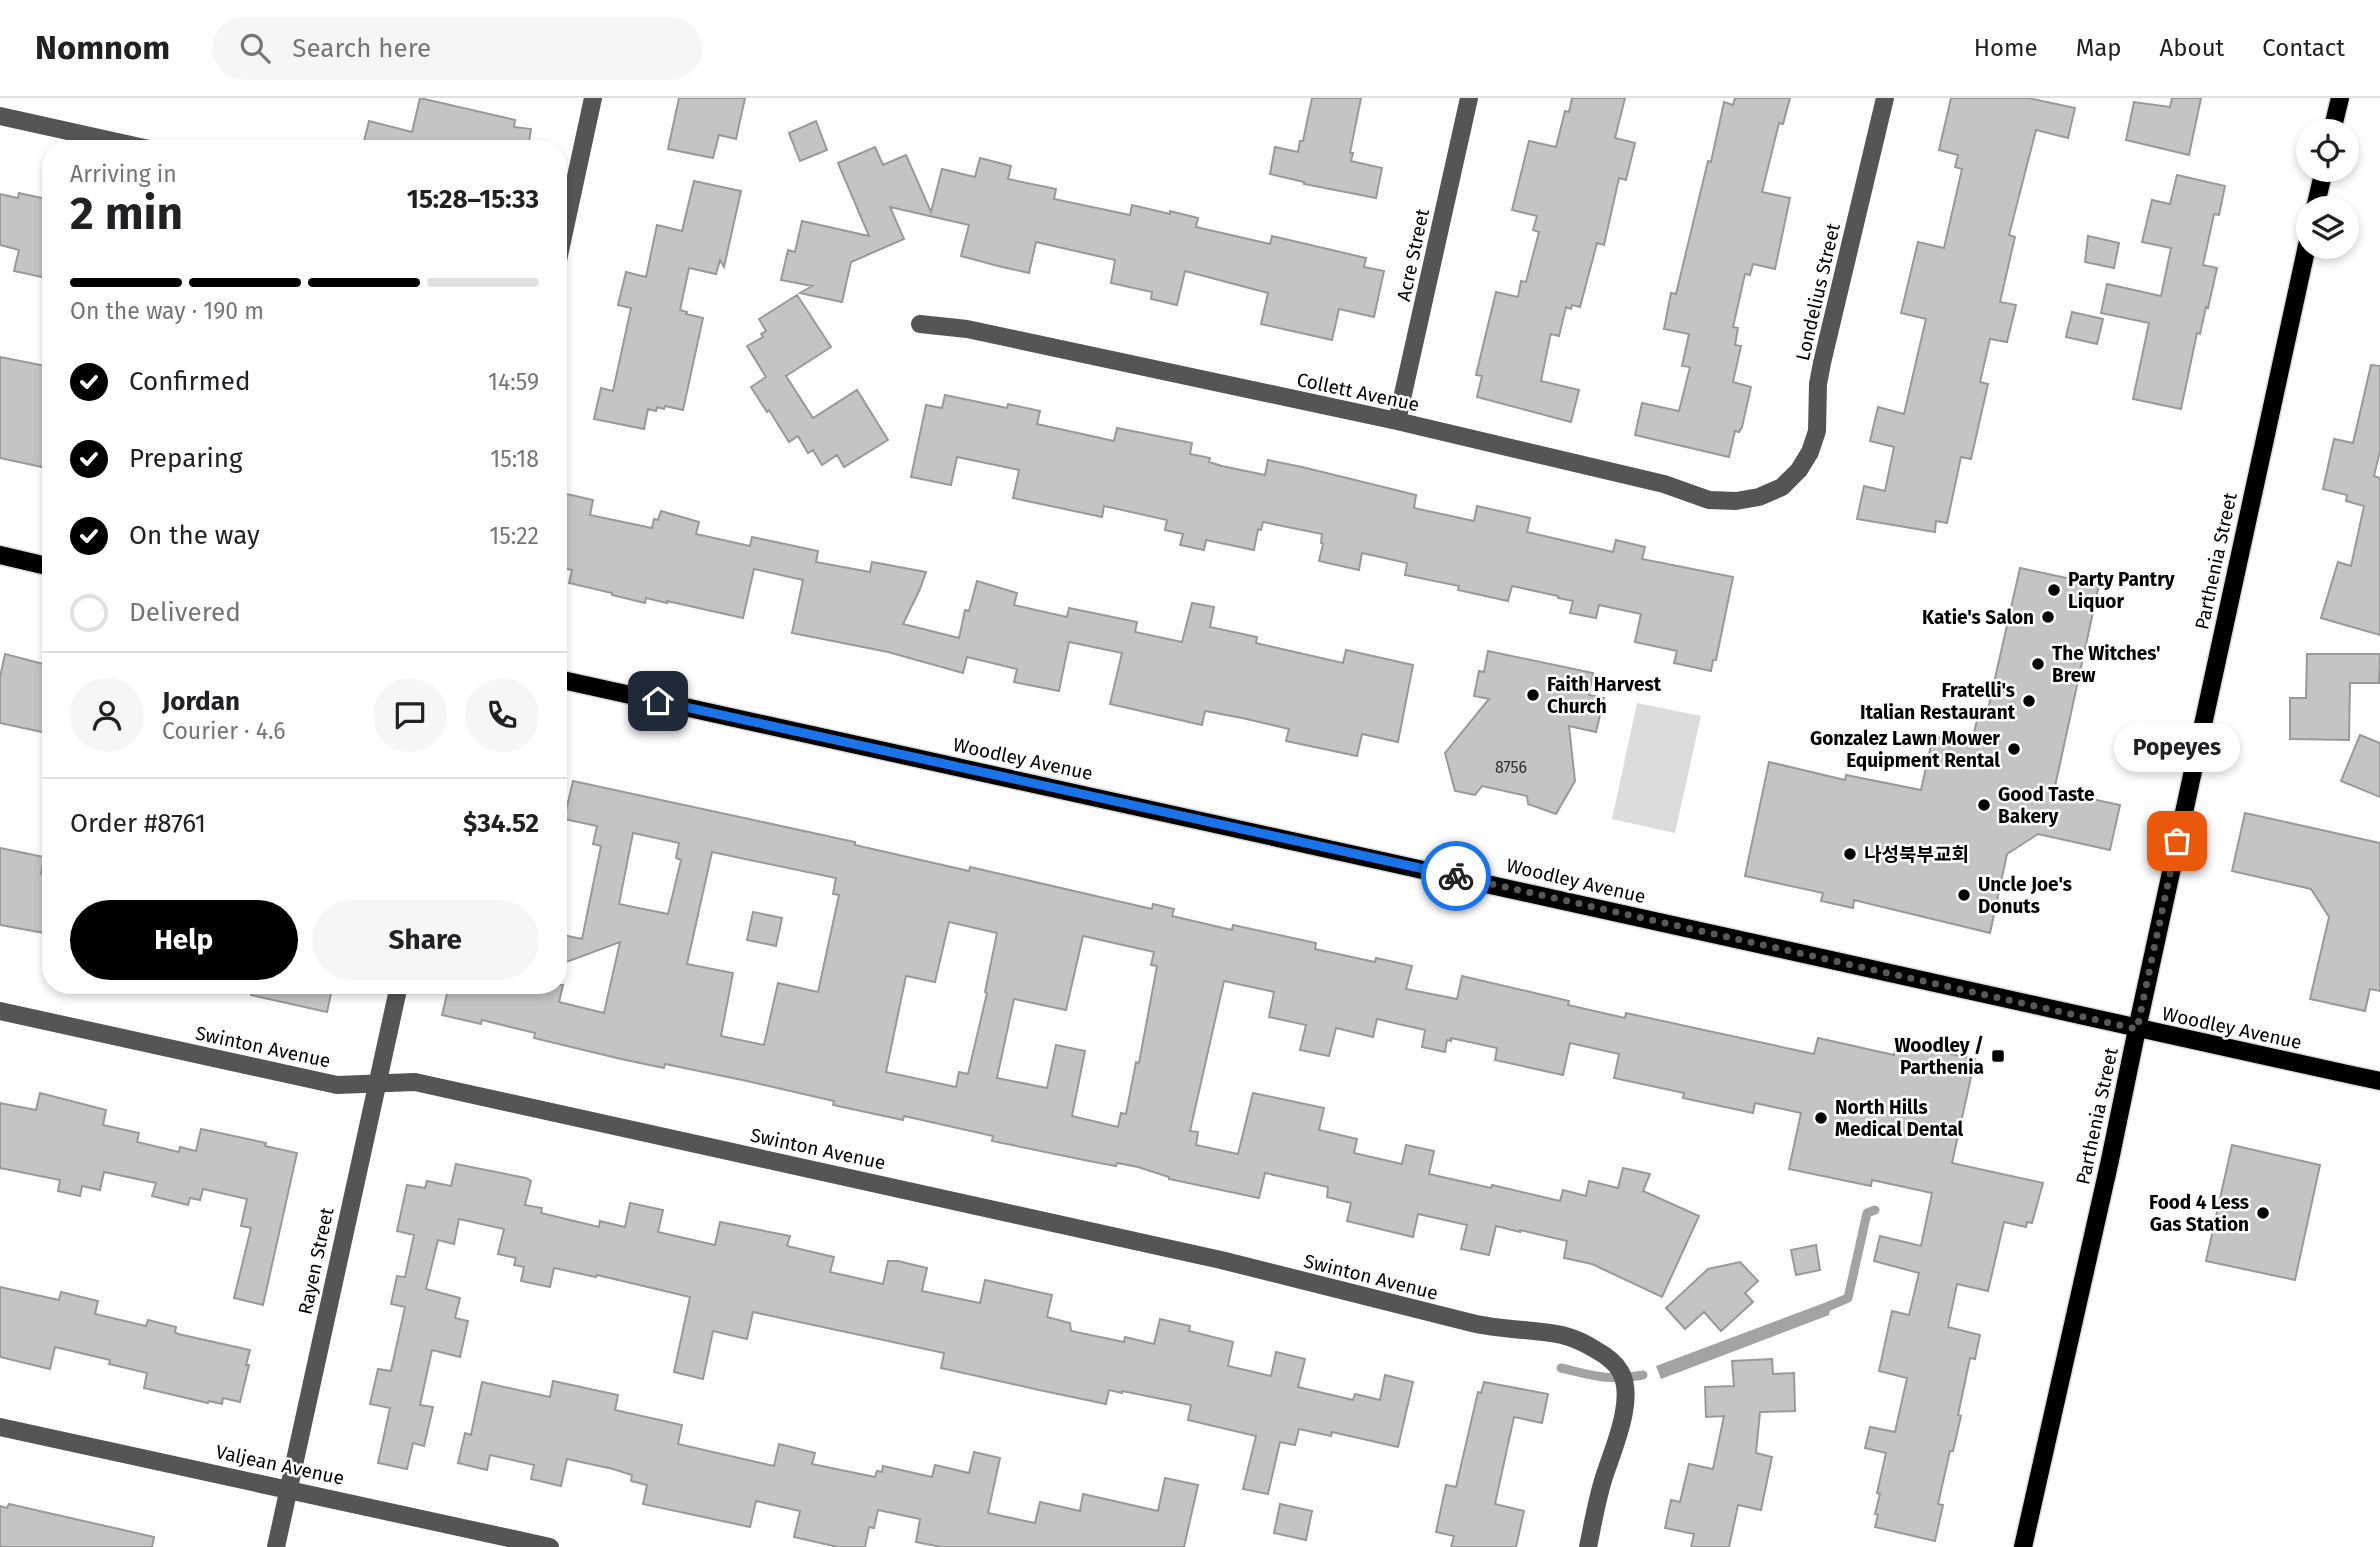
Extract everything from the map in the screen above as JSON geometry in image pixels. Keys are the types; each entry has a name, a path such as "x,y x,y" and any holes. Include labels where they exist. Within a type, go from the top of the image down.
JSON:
{"main road":[{"path":"2335,119 2340,98"},
{"name":"Parthenia Street","path":"2023,1547 2110,1160 2304,259"},
{"path":"0,555 42,565"},
{"name":"Woodley Avenue","path":"567,681 2380,1081"}],"street":[{"path":"567,210 593,98"},
{"name":"Acre Street","path":"1397,421 1469,98"},
{"name":"Londelius Street","path":"1783,487 1799,470 1810,452 1817,431 1818,384 1822,363 1885,98"},
{"path":"0,116 108,140"},
{"name":"Collett Avenue","path":"920,324 967,330 1397,421 1664,484 1709,500 1736,501 1759,497 1783,487"},
{"name":"Rayen Street","path":"275,1547 398,994"},
{"name":"Swinton Avenue","path":"0,1011 337,1085 415,1082 1221,1260 1472,1324 1562,1335 1583,1342 1617,1366 1624,1380 1626,1396 1588,1547"},
{"name":"Valjean Avenue","path":"0,1427 550,1547"}],"shaded area":[{"path":"1637,703 1701,716 1675,833 1612,819"},
{"path":"1832,1300 1829,1315 1661,1379 1656,1366"}],"building":[{"path":"420,98 515,120 514,127 531,129 529,140 364,140 369,121 412,132"},
{"path":"679,98 745,98 736,139 719,135 713,158 668,149"},
{"path":"1312,98 1361,98 1350,153 1353,153 1351,161 1382,168 1376,198 1304,184 1270,174 1275,147 1298,152"},
{"path":"1572,98 1625,98 1615,138 1635,143 1626,180 1619,178 1604,245 1597,243 1580,307 1566,307 1559,336 1551,334 1550,337 1541,381 1579,390 1571,422 1477,397 1482,376 1476,375 1496,292 1518,297 1521,281 1526,282 1539,232 1533,230 1537,216 1512,210 1529,141 1556,147 1565,111 1569,112"},
{"path":"1735,98 1790,98 1783,124 1779,123 1762,192 1790,198 1775,269 1753,264 1750,275 1745,274 1733,327 1738,328 1735,345 1741,346 1733,382 1751,387 1742,427 1739,432 1735,431 1729,457 1635,435 1642,403 1679,411 1690,367 1682,366 1689,334 1664,329 1671,293 1676,294 1708,161 1711,162 1724,102 1733,105"},
{"path":"1951,98 2028,98 2075,108 2068,138 2036,130 2009,235 2015,237 2000,302 2016,305 2007,342 1990,339 1980,382 1988,384 1971,459 1961,457 1947,523 1936,521 1935,532 1857,519 1864,486 1885,491 1894,447 1870,441 1878,407 1904,414 1926,319 1901,313 1918,242 1944,248 1962,169 1955,167 1958,155 1939,150"},
{"path":"2172,98 2201,98 2189,155 2126,140 2134,102 2170,107"},
{"path":"816,121 827,150 800,161 789,133"},
{"path":"875,147 883,165 906,155 931,212 942,169 975,177 980,158 1011,166 1008,179 1056,189 1054,199 1130,215 1132,205 1170,214 1170,211 1198,218 1196,227 1270,244 1272,236 1366,258 1364,267 1384,271 1374,317 1339,309 1332,340 1261,324 1268,293 1185,271 1177,305 1151,299 1152,292 1111,283 1115,260 1036,242 1029,273 998,266 961,256 969,225 890,207 904,239 851,262 842,302 800,293 812,286 781,280 788,250 795,252 802,221 869,236 838,163"},
{"path":"2177,175 2225,186 2219,215 2214,214 2203,265 2217,268 2200,334 2197,333 2181,409 2133,399 2149,323 2101,313 2107,284 2161,296 2171,248 2142,242 2152,200 2170,204"},
{"path":"694,181 741,191 724,267 720,260 716,274 689,268 680,310 703,318 683,410 665,406 664,409 657,407 656,411 648,409 644,429 594,419 601,388 613,391 631,308 618,305 626,272 646,277 657,225 682,231"},
{"path":"19,193 42,198 42,277 14,271 19,250 0,245 0,194 18,198"},
{"path":"2088,236 2119,243 2114,268 2085,262"},
{"path":"797,295 831,347 786,376 813,418 857,390 888,440 844,467 837,455 822,465 813,450 808,453 798,436 789,442 751,387 766,377 747,346 763,337 761,334 766,331 759,319"},
{"path":"2072,312 2103,319 2097,344 2066,337"},
{"path":"0,357 42,365 42,467 0,458"},
{"path":"2371,365 2380,366 2380,451 2374,476 2380,478 2380,635 2321,618 2338,562 2351,566 2364,506 2346,501 2347,495 2323,489 2334,439 2353,443"},
{"path":"945,395 1007,408 1008,404 1040,411 1037,424 1114,441 1117,428 1192,443 1190,454 1210,458 1209,462 1222,466 1265,475 1268,460 1302,467 1416,495 1414,508 1474,521 1477,506 1530,518 1527,532 1613,552 1616,540 1645,547 1642,559 1733,577 1716,660 1713,660 1711,671 1674,663 1677,651 1635,642 1641,614 1599,605 1596,618 1570,613 1573,601 1512,586 1508,601 1458,590 1459,586 1405,575 1407,563 1362,553 1359,570 1319,561 1322,534 1263,522 1261,530 1258,529 1254,550 1206,540 1204,550 1180,545 1183,534 1165,530 1167,520 1104,506 1102,517 1013,498 1019,470 957,457 951,485 911,477 926,405 942,408"},
{"path":"567,494 593,500 590,515 652,528 654,519 658,520 661,511 699,522 696,534 750,546 752,537 818,551 816,562 870,572 872,562 926,572 903,624 959,638 965,610 969,611 977,581 1017,593 1014,605 1067,617 1069,608 1137,622 1135,632 1182,642 1192,603 1214,607 1210,627 1257,637 1256,643 1343,663 1346,650 1413,665 1398,742 1362,734 1357,756 1286,741 1289,729 1242,718 1205,711 1202,725 1110,704 1122,653 1069,642 1059,691 1014,682 1017,669 967,657 963,673 888,652 792,633 803,580 754,569 743,618 667,601 646,598 645,603 569,583 572,570 567,569"},
{"path":"2020,568 2099,585 2054,791 2120,805 2110,850 2038,834 2007,854 1990,933 1854,900 1853,908 1821,901 1823,893 1745,876 1769,762 1845,780 1846,775 1921,790 1933,736 1971,745 1978,716 1986,718"},
{"path":"1488,651 1593,673 1589,695 1604,698 1596,732 1569,726 1575,781 1556,814 1528,804 1527,796 1482,786 1475,795 1455,791 1445,753 1489,699 1474,696 1479,671 1484,672"},
{"path":"5,654 42,664 42,732 0,723 0,677"},
{"path":"2307,654 2380,654 2379,683 2350,683 2349,740 2290,739 2290,698 2306,698"},
{"path":"2360,735 2380,743 2380,797 2341,781"},
{"path":"573,781 855,842 855,845 969,871 970,867 1152,909 1153,904 1174,909 1172,916 1232,930 1233,925 1316,943 1315,949 1375,962 1376,958 1412,966 1406,989 1457,999 1462,976 1569,1001 1568,1005 1625,1018 1626,1013 1814,1054 1818,1038 1894,1055 1897,1043 1975,1059 1952,1163 2043,1183 2032,1223 2027,1222 2026,1227 2004,1222 1988,1291 1957,1284 1948,1327 1980,1335 1975,1359 1970,1358 1958,1415 1961,1416 1938,1504 1943,1505 1935,1541 1875,1527 1880,1494 1877,1493 1886,1453 1865,1448 1870,1427 1895,1432 1907,1378 1879,1371 1892,1311 1909,1315 1919,1273 1874,1261 1880,1236 1921,1246 1932,1193 1872,1180 1871,1186 1789,1169 1801,1113 1755,1103 1753,1113 1683,1098 1684,1093 1614,1078 1619,1054 1570,1043 1563,1075 1495,1060 1497,1048 1451,1038 1451,1041 1447,1040 1445,1052 1422,1047 1425,1030 1377,1019 1373,1037 1336,1028 1329,1056 1300,1050 1306,1025 1269,1017 1274,992 1224,981 1190,1131 1198,1132 1196,1145 1238,1154 1253,1093 1324,1108 1319,1130 1357,1139 1354,1153 1402,1164 1406,1145 1434,1151 1429,1174 1491,1188 1492,1185 1560,1201 1563,1190 1586,1196 1589,1181 1618,1188 1623,1168 1650,1174 1643,1191 1699,1216 1662,1297 1592,1264 1564,1258 1567,1241 1520,1230 1496,1226 1489,1255 1461,1249 1467,1225 1418,1214 1413,1237 1347,1221 1351,1203 1327,1197 1328,1187 1265,1173 1259,1198 1169,1179 1138,1167 1094,1162 992,1141 993,1136 904,1116 903,1120 833,1105 834,1101 747,1081 665,1064 664,1068 621,1059 534,1038 535,1033 482,1020 481,1024 442,1015 447,994 561,994 559,1002 604,1013 620,942 567,962 567,936 582,939 601,846 593,844 597,826 567,820","holes":["633,833 679,843 676,858 681,860 668,914 619,904","712,852 836,878 833,894 839,895 818,992 778,983 764,1045 721,1036 733,973 687,964","949,922 997,933 985,992 987,993 968,1074 959,1072 956,1087 886,1072 906,976 935,982","1083,936 1154,952 1151,965 1157,966 1139,1063 1136,1062 1126,1114 1121,1113 1118,1127 1072,1116 1085,1051 1056,1045 1047,1088 997,1078 1014,999 1066,1010"]},
{"path":"2245,813 2380,843 2380,991 2370,989 2365,1011 2310,999 2329,917 2311,889 2232,871"},
{"path":"0,848 42,857 42,933 0,925"},
{"path":"753,912 782,918 776,946 747,940"},
{"path":"251,994 331,994 327,1012"},
{"path":"40,1093 106,1110 103,1125 139,1133 137,1142 179,1152 180,1147 196,1151 201,1129 266,1143 265,1146 297,1153 263,1305 234,1298 251,1228 241,1226 247,1199 203,1189 200,1200 190,1198 188,1205 152,1196 156,1183 104,1172 100,1190 82,1186 80,1196 58,1191 60,1180 0,1168 0,1103 36,1110"},
{"name":"Food 4 Less Gas Station","path":"2232,1145 2320,1165 2295,1280 2206,1261"},
{"path":"456,1164 526,1178 531,1181 525,1205 542,1208 541,1213 599,1227 600,1221 625,1227 630,1203 663,1210 658,1232 715,1245 720,1222 790,1236 787,1246 834,1257 830,1272 883,1284 888,1261 898,1261 927,1268 922,1291 980,1303 985,1280 1052,1295 1047,1317 1070,1323 1071,1331 1124,1342 1125,1337 1154,1344 1160,1319 1190,1326 1189,1331 1233,1342 1228,1366 1271,1376 1276,1352 1305,1359 1298,1387 1353,1400 1355,1394 1380,1400 1385,1375 1413,1382 1398,1447 1332,1432 1331,1436 1299,1429 1295,1445 1280,1442 1268,1494 1243,1489 1256,1436 1188,1420 1191,1405 1109,1390 1106,1404 1039,1390 941,1368 944,1353 753,1312 747,1339 713,1331 703,1379 674,1372 690,1297 597,1275 596,1277 554,1268 550,1287 521,1281 524,1267 514,1265 516,1258 498,1254 504,1229 459,1219 454,1244 438,1240 426,1289 460,1298 455,1318 468,1321 460,1357 432,1350 420,1405 433,1407 424,1446 413,1443 407,1469 378,1463 390,1408 370,1404 378,1369 391,1371 405,1307 391,1304 397,1276 405,1277 414,1235 397,1231 407,1185 425,1188 427,1181 451,1186"},
{"path":"1816,1245 1820,1270 1796,1275 1791,1250"},
{"path":"1740,1262 1758,1281 1745,1293 1753,1302 1721,1331 1704,1312 1685,1329 1666,1308 1708,1269"},
{"path":"0,1287 59,1300 61,1292 98,1301 95,1314 146,1326 148,1320 176,1327 175,1332 178,1334 250,1350 240,1402 223,1398 222,1404 208,1403 144,1388 147,1373 109,1364 110,1360 55,1347 50,1369 0,1357"},
{"path":"1772,1359 1773,1374 1794,1373 1795,1411 1760,1412 1756,1453 1772,1457 1761,1510 1738,1505 1729,1547 1691,1547 1694,1534 1665,1528 1671,1500 1680,1502 1689,1464 1713,1469 1724,1416 1706,1417 1705,1387 1734,1386 1732,1361"},
{"path":"553,1381 618,1395 615,1410 682,1425 678,1444 774,1466 779,1444 815,1453 812,1464 875,1477 877,1471 882,1472 883,1466 932,1477 935,1465 969,1473 974,1452 1000,1458 988,1513 1035,1523 1040,1502 1080,1511 1083,1494 1158,1511 1165,1478 1198,1485 1184,1547 941,1547 916,1542 920,1519 878,1510 874,1528 869,1527 865,1547 838,1547 794,1537 800,1511 756,1501 750,1527 643,1504 647,1485 631,1481 632,1475 613,1469 567,1459 561,1486 531,1479 534,1465 490,1455 487,1470 458,1463 465,1433 471,1435 482,1382 550,1397"},
{"path":"1484,1382 1548,1394 1542,1423 1514,1417 1495,1504 1524,1511 1516,1547 1451,1547 1454,1536 1436,1532 1446,1485 1456,1487 1478,1392 1481,1393"},
{"path":"9,1504 154,1537 152,1547 0,1547 0,1506 7,1508"},
{"path":"1280,1504 1312,1511 1306,1540 1274,1533"}],"waterway":[{"path":"1820,1310 1848,1298 1867,1213 1875,1210"},
{"path":"1561,1368 1611,1378 1643,1375"}],"way so far":[{"path":"1456,876 2137,1029 2177,841"}],"place":[{"name":"Party Pantry Liquor","path":"2054,590"},
{"name":"Katie's Salon","path":"2048,617"},
{"name":"The Witches' Brew","path":"2038,664"},
{"name":"Faith Harvest Church","path":"1533,695"},
{"name":"Fratelli's Italian Restaurant","path":"2029,701"},
{"name":"Gonzalez Lawn Mower Equipment Rental","path":"2014,749"},
{"name":"Good Taste Bakery","path":"1984,805"},
{"name":"Popeyes","path":"2177,841"},
{"name":"나성북부교회","path":"1850,854"},
{"name":"Uncle Joe's Donuts","path":"1964,895"},
{"name":"Woodley / Parthenia","path":"1998,1056"},
{"name":"North Hills Medical Dental","path":"1821,1118"},
{"name":"Food 4 Less Gas Station","path":"2263,1213"}],"route":[{"path":"658,701 1456,876"}]}
